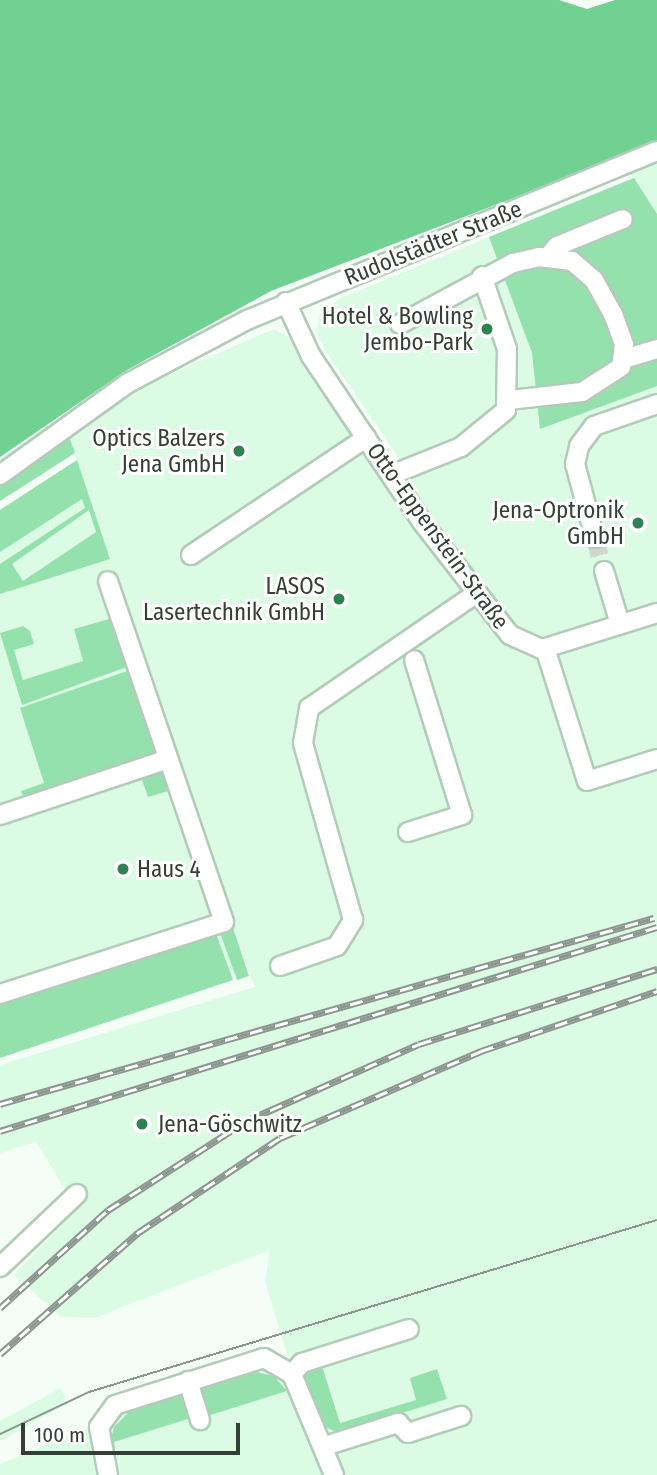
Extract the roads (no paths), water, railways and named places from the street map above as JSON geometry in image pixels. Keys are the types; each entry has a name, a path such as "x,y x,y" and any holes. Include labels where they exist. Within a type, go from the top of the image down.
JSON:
{"street":[{"name":"Rudolstädter Straße","path":"0,475 128,383 286,302 657,151"},
{"path":"548,257 556,246 623,219"},
{"path":"400,324 482,276 548,257 572,261 594,280 621,332 624,359 614,376 582,392 510,400"},
{"path":"391,474 461,447 500,418 510,400 503,330 482,276"},
{"name":"Otto-Eppenstein-Straße","path":"286,302 311,356 391,474 477,593 520,643 545,648"},
{"path":"624,359 657,349"},
{"path":"595,538 575,464 579,446 594,426 657,404"},
{"path":"191,555 366,438"},
{"path":"604,571 620,624"},
{"path":"0,995 223,922 108,581"},
{"path":"280,965 337,946 353,920 303,743 309,708 477,593"},
{"path":"657,613 545,648 587,780 657,759"},
{"path":"408,832 462,815 414,660"},
{"path":"0,814 168,760"},
{"path":"0,1267 77,1194"},
{"path":"292,1374 303,1363 409,1329"},
{"path":"108,1475 99,1427 108,1412 188,1381 264,1358 292,1374 325,1446 334,1475"},
{"path":"188,1381 200,1420"},
{"path":"325,1446 398,1423 408,1433 461,1416"}],"tunnel":[{"path":"595,538 604,571"}],"tram line":[{"path":"0,1434 89,1392 657,1220"}],"railway":[{"path":"0,1104 654,918"},
{"path":"0,1131 657,927"},
{"path":"0,1308 108,1210 246,1121 419,1044 657,969"},
{"path":"0,1354 139,1232 280,1138 481,1051 657,991"}],"place":[{"name":"Hotel & Bowling Jembo-Park","path":"487,329"},
{"name":"Optics Balzers Jena GmbH","path":"239,451"},
{"name":"Jena-Optronik GmbH","path":"638,523"},
{"name":"LASOS Lasertechnik GmbH","path":"339,599"},
{"name":"Haus 4","path":"123,869"},
{"name":"Jena-Göschwitz","path":"142,1124"}]}
